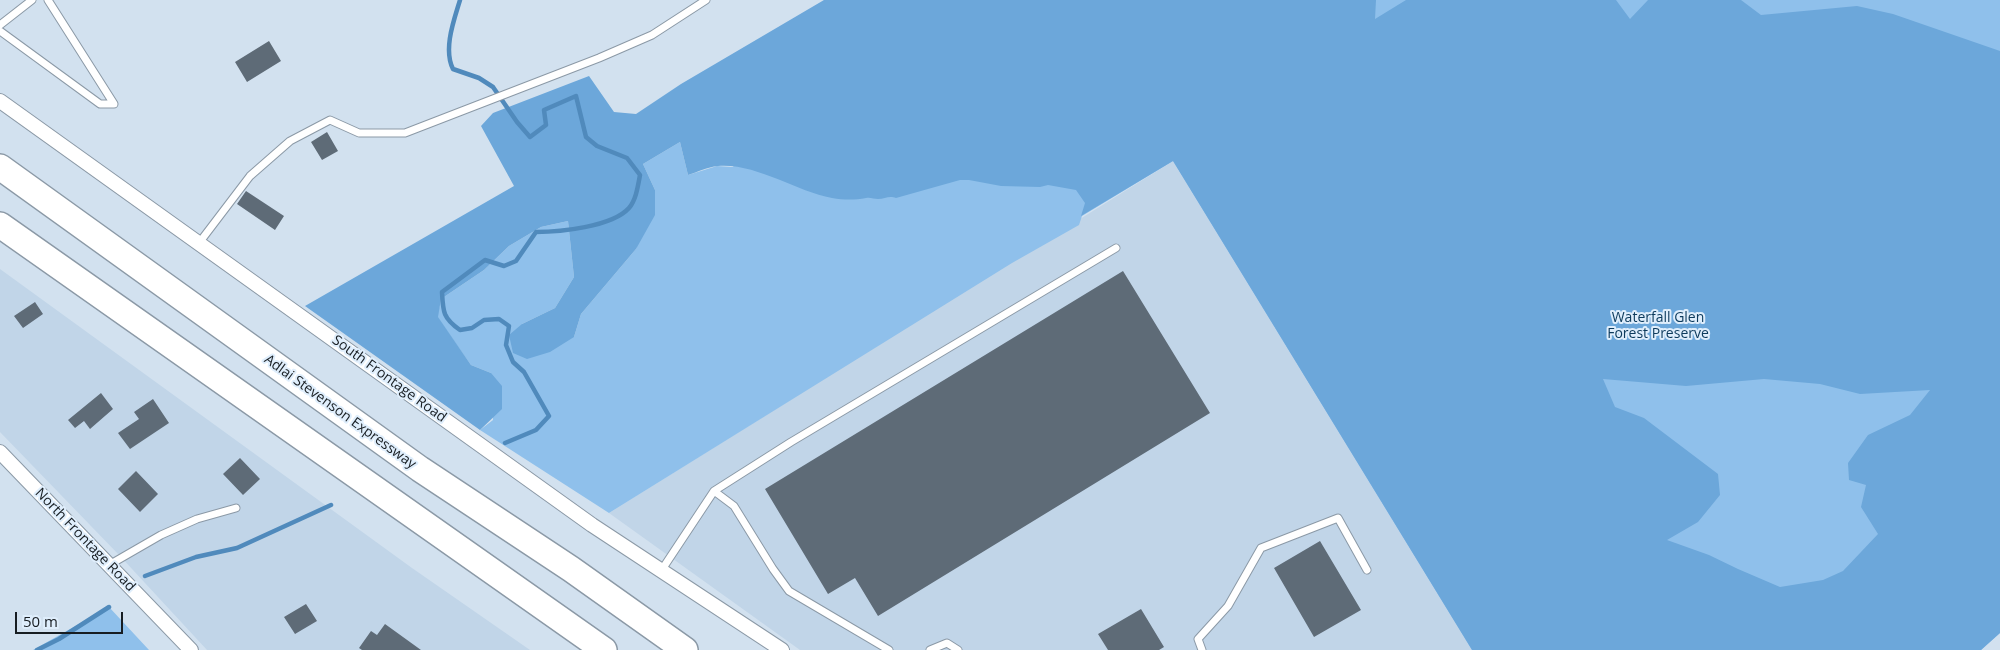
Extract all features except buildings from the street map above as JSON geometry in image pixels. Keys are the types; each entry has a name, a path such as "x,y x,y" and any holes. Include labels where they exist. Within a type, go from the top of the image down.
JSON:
{"highway":[{"name":"Adlai Stevenson Expressway","path":"0,167 420,469 571,569 684,650"},
{"path":"0,225 604,650"},
{"path":"571,569 702,650"},
{"path":"493,572 588,650"}],"street":[{"name":"South Frontage Road","path":"0,100 592,525 782,650"},
{"name":"North Frontage Road","path":"0,452 191,650"}],"lane":[{"path":"0,25 32,0"},
{"path":"0,31 100,104 114,104 48,0"},
{"path":"199,243 250,176 290,141 330,120 359,133 405,133 599,58 652,35 706,0"},
{"path":"661,571 714,491 791,442 1116,248"},
{"path":"714,491 734,506 789,591 889,650"},
{"path":"110,566 161,535 197,519 236,508"},
{"path":"1202,650 1198,639 1228,606 1261,548 1338,518 1367,570"},
{"path":"930,650 947,643 958,650"}],"shaded area":[{"path":"1173,161 1472,650 800,650 609,513"},
{"path":"0,269 412,568 530,650 207,650 120,556 0,432"}],"green space":[{"name":"Waterfall Glen Forest Preserve","path":"824,0 2000,0 2000,633 1981,650 1472,650 1173,161 1082,216 1079,225 1012,263 609,513 480,430 493,420 491,373 471,365 437,317 441,299 484,270 509,246 541,227 568,221 574,277 555,308 522,324 574,337 581,314 636,249 655,190 643,164 680,142 688,175 717,166 733,167"},
{"name":"Waterfall Glen Forest Preserve","path":"824,0 1376,0 1375,19 1406,0 1616,0 1630,19 1648,0 1741,0 1761,15 1857,6 1893,14 2000,51 2000,633 1981,650 1472,650 1173,161 1081,216 1085,203 1076,190 1048,185 1040,187 1001,186 960,180 896,198 845,199 832,198 804,190 761,173 732,166 706,168 688,175 680,142 643,164 655,190 655,215 636,249 581,314 574,337 550,352 527,359 513,353 509,335 522,324 555,308 574,277 568,221 541,227 509,246 484,270 441,299 438,317 471,365 491,373 502,386 502,409 480,430 305,306 514,186 481,126 493,113 589,76 614,112 636,114 681,84","holes":["1603,379 1686,386 1764,379 1820,384 1860,394 1930,390 1910,415 1868,435 1848,463 1849,480 1866,485 1861,507 1878,534 1843,571 1823,580 1780,587 1709,555 1667,540 1698,522 1720,495 1718,474 1644,418 1615,407"]},
{"path":"109,607 149,650 33,650"}],"waterway":[{"path":"460,0 449,44 450,61 453,69 479,78 493,87 517,122 530,137 546,125 544,110 576,96 586,137 597,146 627,158 640,175 636,193 629,208 611,220 585,227 536,232 516,261 504,266 485,260 442,292 445,314 450,322 460,330 472,328 484,320 499,319 509,326 506,345 513,362 524,372 549,416 536,430 505,443"},
{"path":"145,576 196,557 237,548 331,505"},
{"path":"37,650 59,639 109,607"}]}
